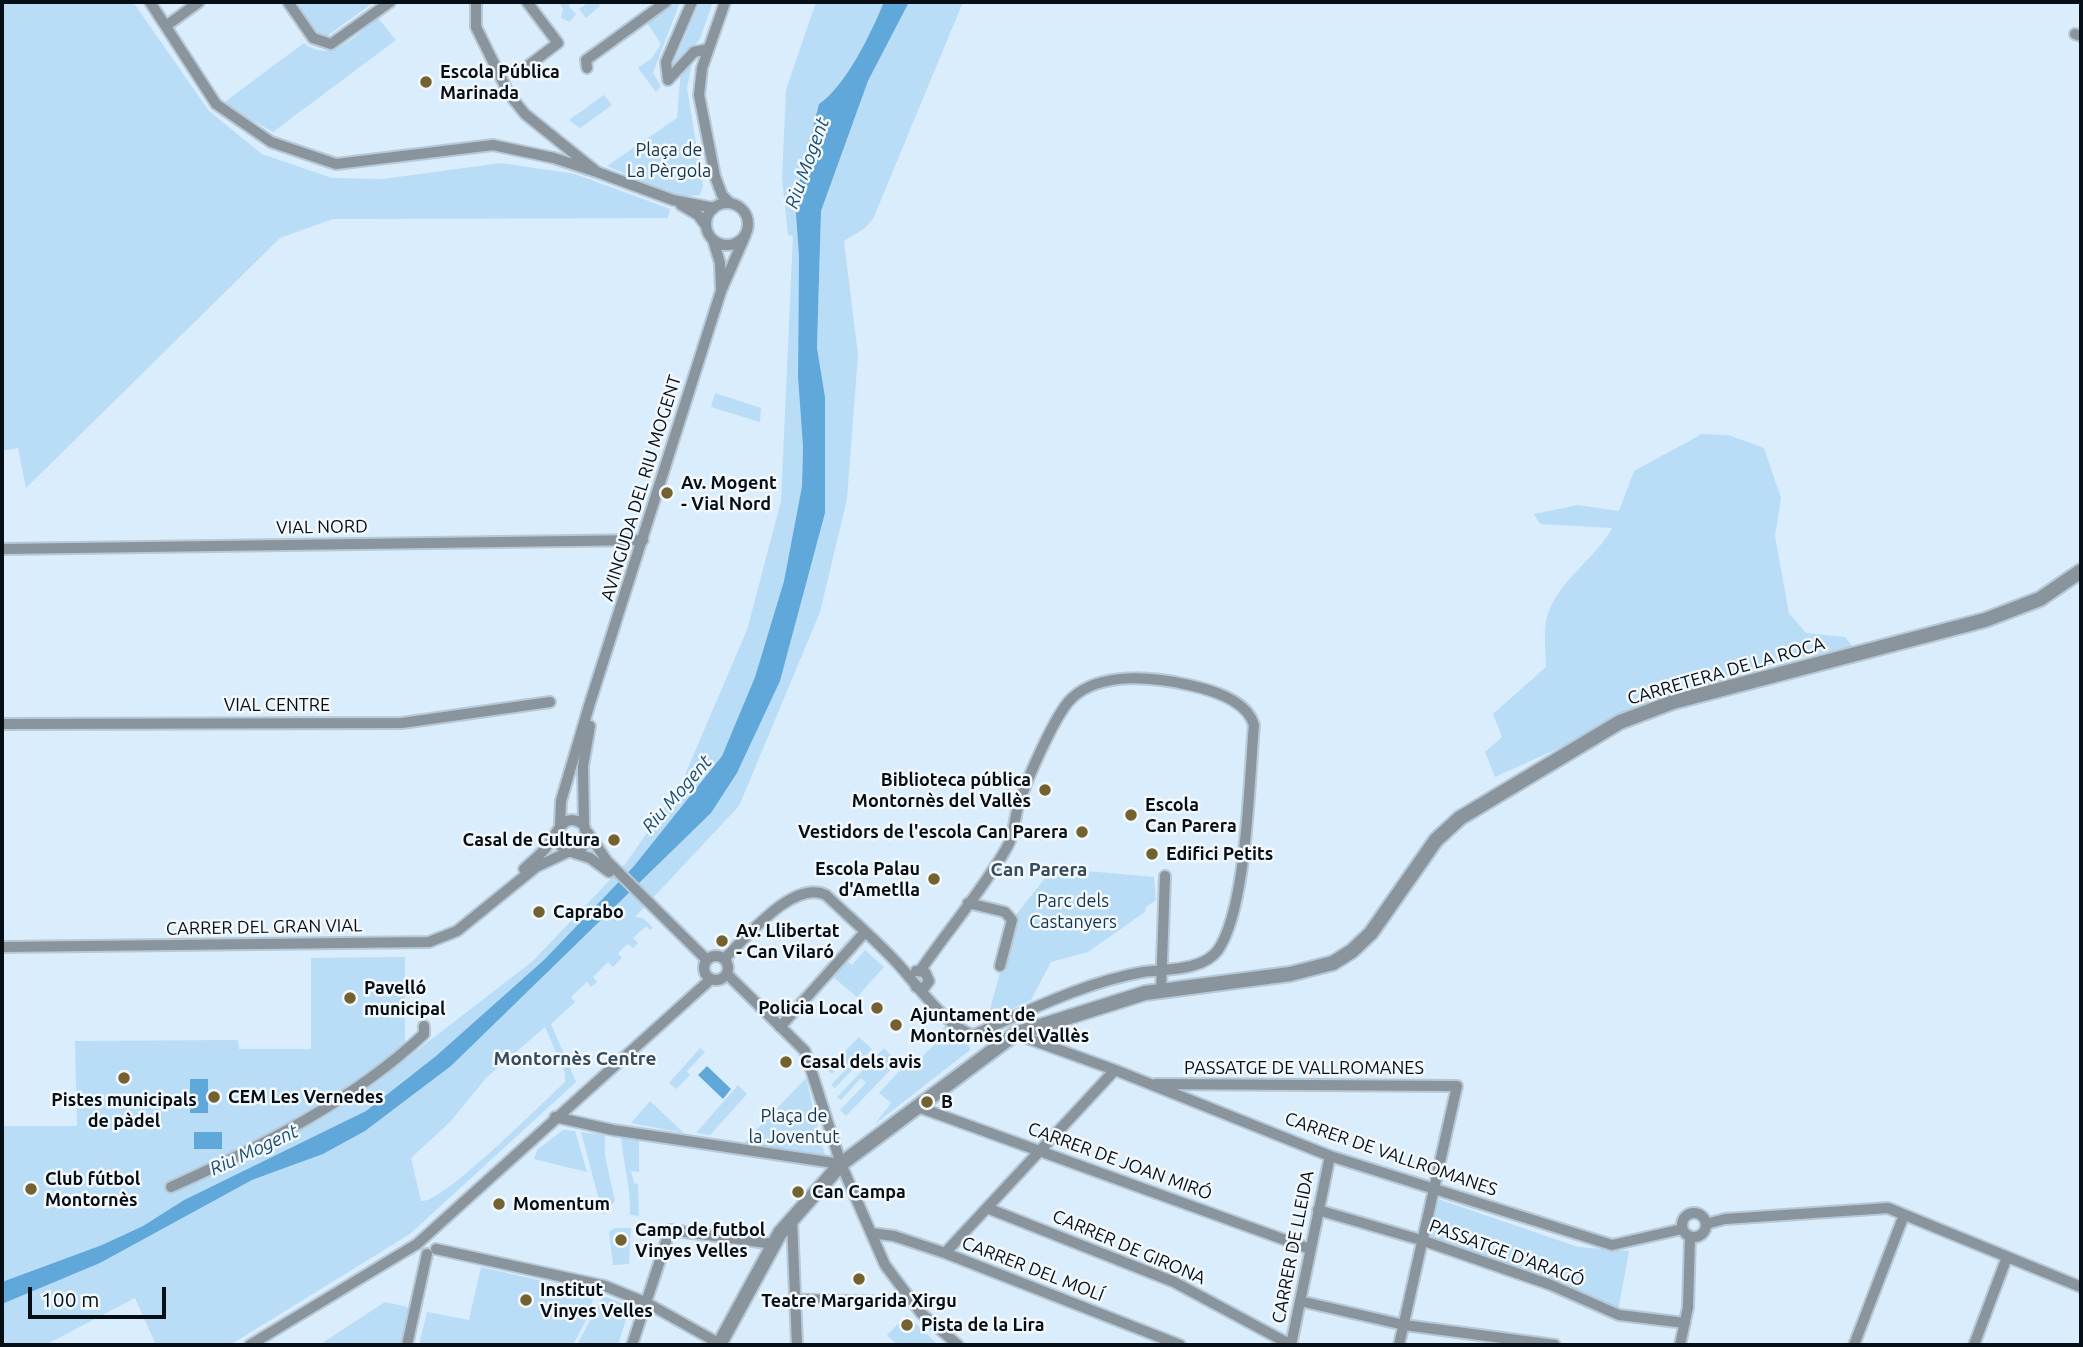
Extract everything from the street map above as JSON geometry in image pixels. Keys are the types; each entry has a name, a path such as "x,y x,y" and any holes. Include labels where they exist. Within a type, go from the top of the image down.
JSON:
{"street":[{"path":"150,2 216,104 271,142 336,164 493,145 554,158 673,200 714,207 730,203"},
{"path":"166,26 199,2"},
{"path":"288,2 313,38 331,44 390,2"},
{"path":"477,2 476,27 509,94 525,114 597,172"},
{"path":"527,2 558,43 529,65"},
{"path":"587,68 586,60 666,2"},
{"path":"692,2 666,62 668,80 694,52 708,49"},
{"path":"673,200 698,215 713,239 730,245 745,236 748,225 746,214 722,195 715,176 699,95 708,49 725,2"},
{"path":"706,226 714,207 715,176"},
{"name":"AVINGUDA DEL RIU MOGENT","path":"558,829 563,796 721,291 745,236"},
{"name":"AVINGUDA DEL RIU MOGENT","path":"713,239 720,263 721,291"},
{"name":"VIAL NORD","path":"2,549 643,540"},
{"name":"CARRETERA DE LA ROCA","path":"1161,990 1290,974 1333,963 1352,951 1371,933 1436,840 1460,818 1620,722 1673,702 1985,620 2040,600 2081,571"},
{"path":"724,959 794,896 817,891 826,895 898,964 916,977 930,999 965,1032 974,1035 1035,1005 1139,973 1201,963 1217,951 1238,896 1254,725 1251,717 1243,708 1211,691 1161,679 1114,680 1097,684 1072,698 1055,724 1019,804 1008,847 916,977"},
{"name":"AVINGUDA DEL RIU MOGENT","path":"586,829 582,797 583,766 595,696"},
{"name":"VIAL CENTRE","path":"2,724 402,723 550,702"},
{"path":"563,796 576,789 582,797"},
{"path":"604,863 571,852 557,843 558,829 570,820 586,829 604,863 639,901 649,905 708,960"},
{"name":"CARRER DEL GRAN VIAL","path":"508,888 558,829"},
{"path":"571,852 586,845 586,829"},
{"name":"CARRER DEL GRAN VIAL","path":"2,947 429,942 457,931 536,867 571,852"},
{"path":"417,1244 432,1251 605,1286 647,1303 720,1345 774,1244 792,1219 841,1164 1015,1034 1161,990 1165,876"},
{"path":"968,903 1005,912 1012,920 1000,966"},
{"path":"780,1027 865,932"},
{"path":"250,1345 430,1234 711,979 720,980 727,974 728,966 724,959 717,956 708,960 705,970 711,979"},
{"path":"727,974 805,1052 841,1164 885,1265 912,1301 958,1345"},
{"path":"171,1187 246,1154 388,1068 424,1034 424,1026"},
{"name":"CARRER DE VALLROMANES","path":"1015,1034 1115,1070 1330,1156 1612,1245 1686,1233"},
{"path":"945,1253 1115,1070"},
{"name":"PASSATGE DE VALLROMANES","path":"1150,1084 1457,1087 1432,1188"},
{"name":"CARRER DE JOAN MIRÓ","path":"918,1107 1310,1249"},
{"path":"555,1118 613,1130 841,1164"},
{"name":"CARRER DE LLEIDA","path":"1292,1345 1330,1156"},
{"path":"1399,1345 1432,1188"},
{"name":"CARRER DE GIRONA","path":"987,1208 1174,1282 1292,1345"},
{"path":"1706,1224 1725,1219 1888,1209 2081,1287"},
{"name":"PASSATGE D'ARAGÓ","path":"1318,1210 1421,1240 1568,1291 1619,1315 1685,1323"},
{"path":"1680,1345 1691,1266 1686,1233 1684,1217 1691,1213 1703,1216 1706,1224 1702,1235 1686,1233"},
{"path":"1854,1345 1904,1215"},
{"path":"792,1219 797,1345"},
{"path":"632,1345 670,1230 774,1244"},
{"name":"CARRER DEL MOLÍ","path":"871,1233 894,1236 945,1253 1180,1345"},
{"path":"407,1345 432,1251 437,1244 430,1234"},
{"path":"1974,1345 2007,1256"},
{"path":"795,1298 912,1301"},
{"path":"1300,1301 1404,1325 1555,1345"}],"green space":[{"path":"2,2 133,2 209,111 262,154 332,178 383,179 501,163 575,174 670,209 668,218 333,219 280,238 26,488 18,448 2,451"},
{"path":"295,2 374,2 327,36 317,35"},
{"path":"559,2 570,2 569,7 576,14 570,22 561,18 563,9"},
{"path":"589,2 601,5 586,18 579,9"},
{"path":"676,2 680,2 653,73 661,86 656,92 638,68 652,58 661,44 647,23"},
{"path":"700,2 713,2 700,39 676,68 671,69"},
{"name":"CEM Les Vernedes","path":"816,2 884,2 848,72 819,104 795,200 799,257 798,377 803,447 802,486 784,581 755,677 722,756 634,866 545,959 436,1056 366,1111 184,1200 143,1226 102,1245 2,1282 2,1126 77,1126 75,1041 238,1040 239,1049 311,1049 311,958 405,957 405,1047 389,1072 533,961 626,863 681,784 747,630 781,501 793,236 788,235 782,178 786,90"},
{"path":"909,2 963,2 873,219 865,228 844,241 858,355 847,499 820,612 739,806 635,917 643,918 653,928 650,930 646,926 633,938 638,943 633,948 628,944 618,953 622,958 613,967 608,962 593,977 597,982 591,987 587,982 571,997 575,1002 551,1024 576,1082 410,1234 230,1345 156,1345 135,1298 45,1345 2,1345 2,1304 100,1263 252,1180 323,1154 365,1131 451,1066 711,813 737,773 780,681 825,513 825,397 817,348 821,211 868,81","holes":["545,1027 565,1073 565,1082 493,1150 449,1187 432,1198 421,1201 411,1158 450,1122 487,1077"]},
{"path":"378,18 396,40 273,132 229,107 226,101 304,43 324,51 334,49 352,39"},
{"name":"Plaça de La Pèrgola","path":"693,59 687,88 703,186 700,195 679,197 607,166 677,118 681,69"},
{"path":"604,95 612,105 580,128 569,120"},
{"path":"715,393 761,408 760,422 711,407"},
{"path":"1702,434 1728,435 1764,448 1781,498 1775,536 1789,613 1806,633 1845,637 1853,647 1792,659 1652,698 1570,743 1495,777 1485,752 1502,737 1493,714 1546,667 1545,629 1552,604 1567,581 1605,540 1612,528 1540,524 1534,514 1578,505 1619,511 1634,471"},
{"name":"Parc dels Castanyers","path":"1053,868 1154,877 1156,900 1146,907 1145,912 1088,952 1051,962 1031,1000 987,1021 1015,916"},
{"path":"865,950 884,967 857,997 832,976 846,960 852,965"},
{"path":"947,1024 968,1040 970,1050 875,1124 891,1103 879,1093 908,1062 914,1065 936,1043 933,1039"},
{"path":"859,1037 872,1049 835,1088 831,1085 849,1066 844,1061 832,1074 827,1069"},
{"path":"700,1048 705,1052 687,1071 690,1075 676,1089 669,1083"},
{"path":"884,1048 898,1062 846,1116 840,1110 866,1083 861,1078 841,1100 837,1097"},
{"name":"Plaça de la Joventut","path":"806,1078 825,1156 744,1143"},
{"path":"738,1085 747,1094 710,1135 696,1133"},
{"path":"650,1101 684,1133 631,1123"},
{"path":"563,1130 575,1131 587,1172 534,1159 537,1150"},
{"path":"581,1132 605,1135 605,1156 615,1201 603,1215"},
{"path":"621,1136 639,1137 639,1172 631,1171 634,1183 638,1184 639,1216 630,1215"},
{"path":"1438,1199 1578,1247 1629,1251 1618,1311 1572,1293 1568,1286 1429,1240"},
{"name":"Camp de futbol Vinyes Velles","path":"614,1228 631,1228 629,1264 613,1265 609,1232"},
{"name":"Institut Vinyes Velles","path":"481,1267 595,1293 573,1345 419,1345 427,1312 469,1320"},
{"path":"603,1296 625,1304 629,1310 618,1345 577,1345"},
{"path":"385,1302 407,1307 412,1313 404,1345 319,1345"},
{"name":"Pista de la Lira","path":"907,1315 938,1345 897,1345 887,1335"}],"water":[{"name":"Riu Mogent","path":"884,2 909,2 868,81 821,211 817,348 825,397 825,513 780,681 737,773 711,813 451,1066 365,1131 323,1154 252,1180 100,1263 2,1304 2,1282 102,1245 143,1226 184,1200 366,1111 436,1056 545,959 634,866 722,756 755,677 784,581 802,486 803,447 798,377 799,257 795,200 819,104 848,72"},
{"path":"707,1066 731,1089 723,1099 698,1075"},
{"path":"190,1079 208,1079 208,1113 190,1113"},
{"path":"194,1132 222,1132 222,1149 194,1149"}],"place":[{"name":"Escola Pública Marinada","path":"426,82"},
{"name":"Av. Mogent - Vial Nord","path":"667,493"},
{"name":"Biblioteca pública Montornès del Vallès","path":"1045,790"},
{"name":"Escola Can Parera","path":"1131,815"},
{"name":"Vestidors de l'escola Can Parera","path":"1082,832"},
{"name":"Casal de Cultura","path":"614,840"},
{"name":"Edifici Petits","path":"1152,854"},
{"name":"Escola Palau d'Ametlla","path":"934,879"},
{"name":"Caprabo","path":"539,912"},
{"name":"Av. Llibertat - Can Vilaró","path":"722,941"},
{"name":"Pavelló municipal","path":"350,998"},
{"name":"Policia Local","path":"877,1008"},
{"name":"Ajuntament de Montornès del Vallès","path":"896,1025"},
{"name":"Casal dels avis","path":"786,1062"},
{"name":"Pistes municipals de pàdel","path":"124,1078"},
{"name":"CEM Les Vernedes","path":"214,1097"},
{"name":"B","path":"927,1102"},
{"name":"Club fútbol Montornès","path":"31,1189"},
{"name":"Can Campa","path":"798,1192"},
{"name":"Momentum","path":"499,1204"},
{"name":"Camp de futbol Vinyes Velles","path":"621,1240"},
{"name":"Teatre Margarida Xirgu","path":"859,1279"},
{"name":"Institut Vinyes Velles","path":"526,1300"},
{"name":"Pista de la Lira","path":"907,1325"}],"district":[{"name":"Can Parera","path":"1039,870"},
{"name":"Montornès Centre","path":"575,1059"}]}
